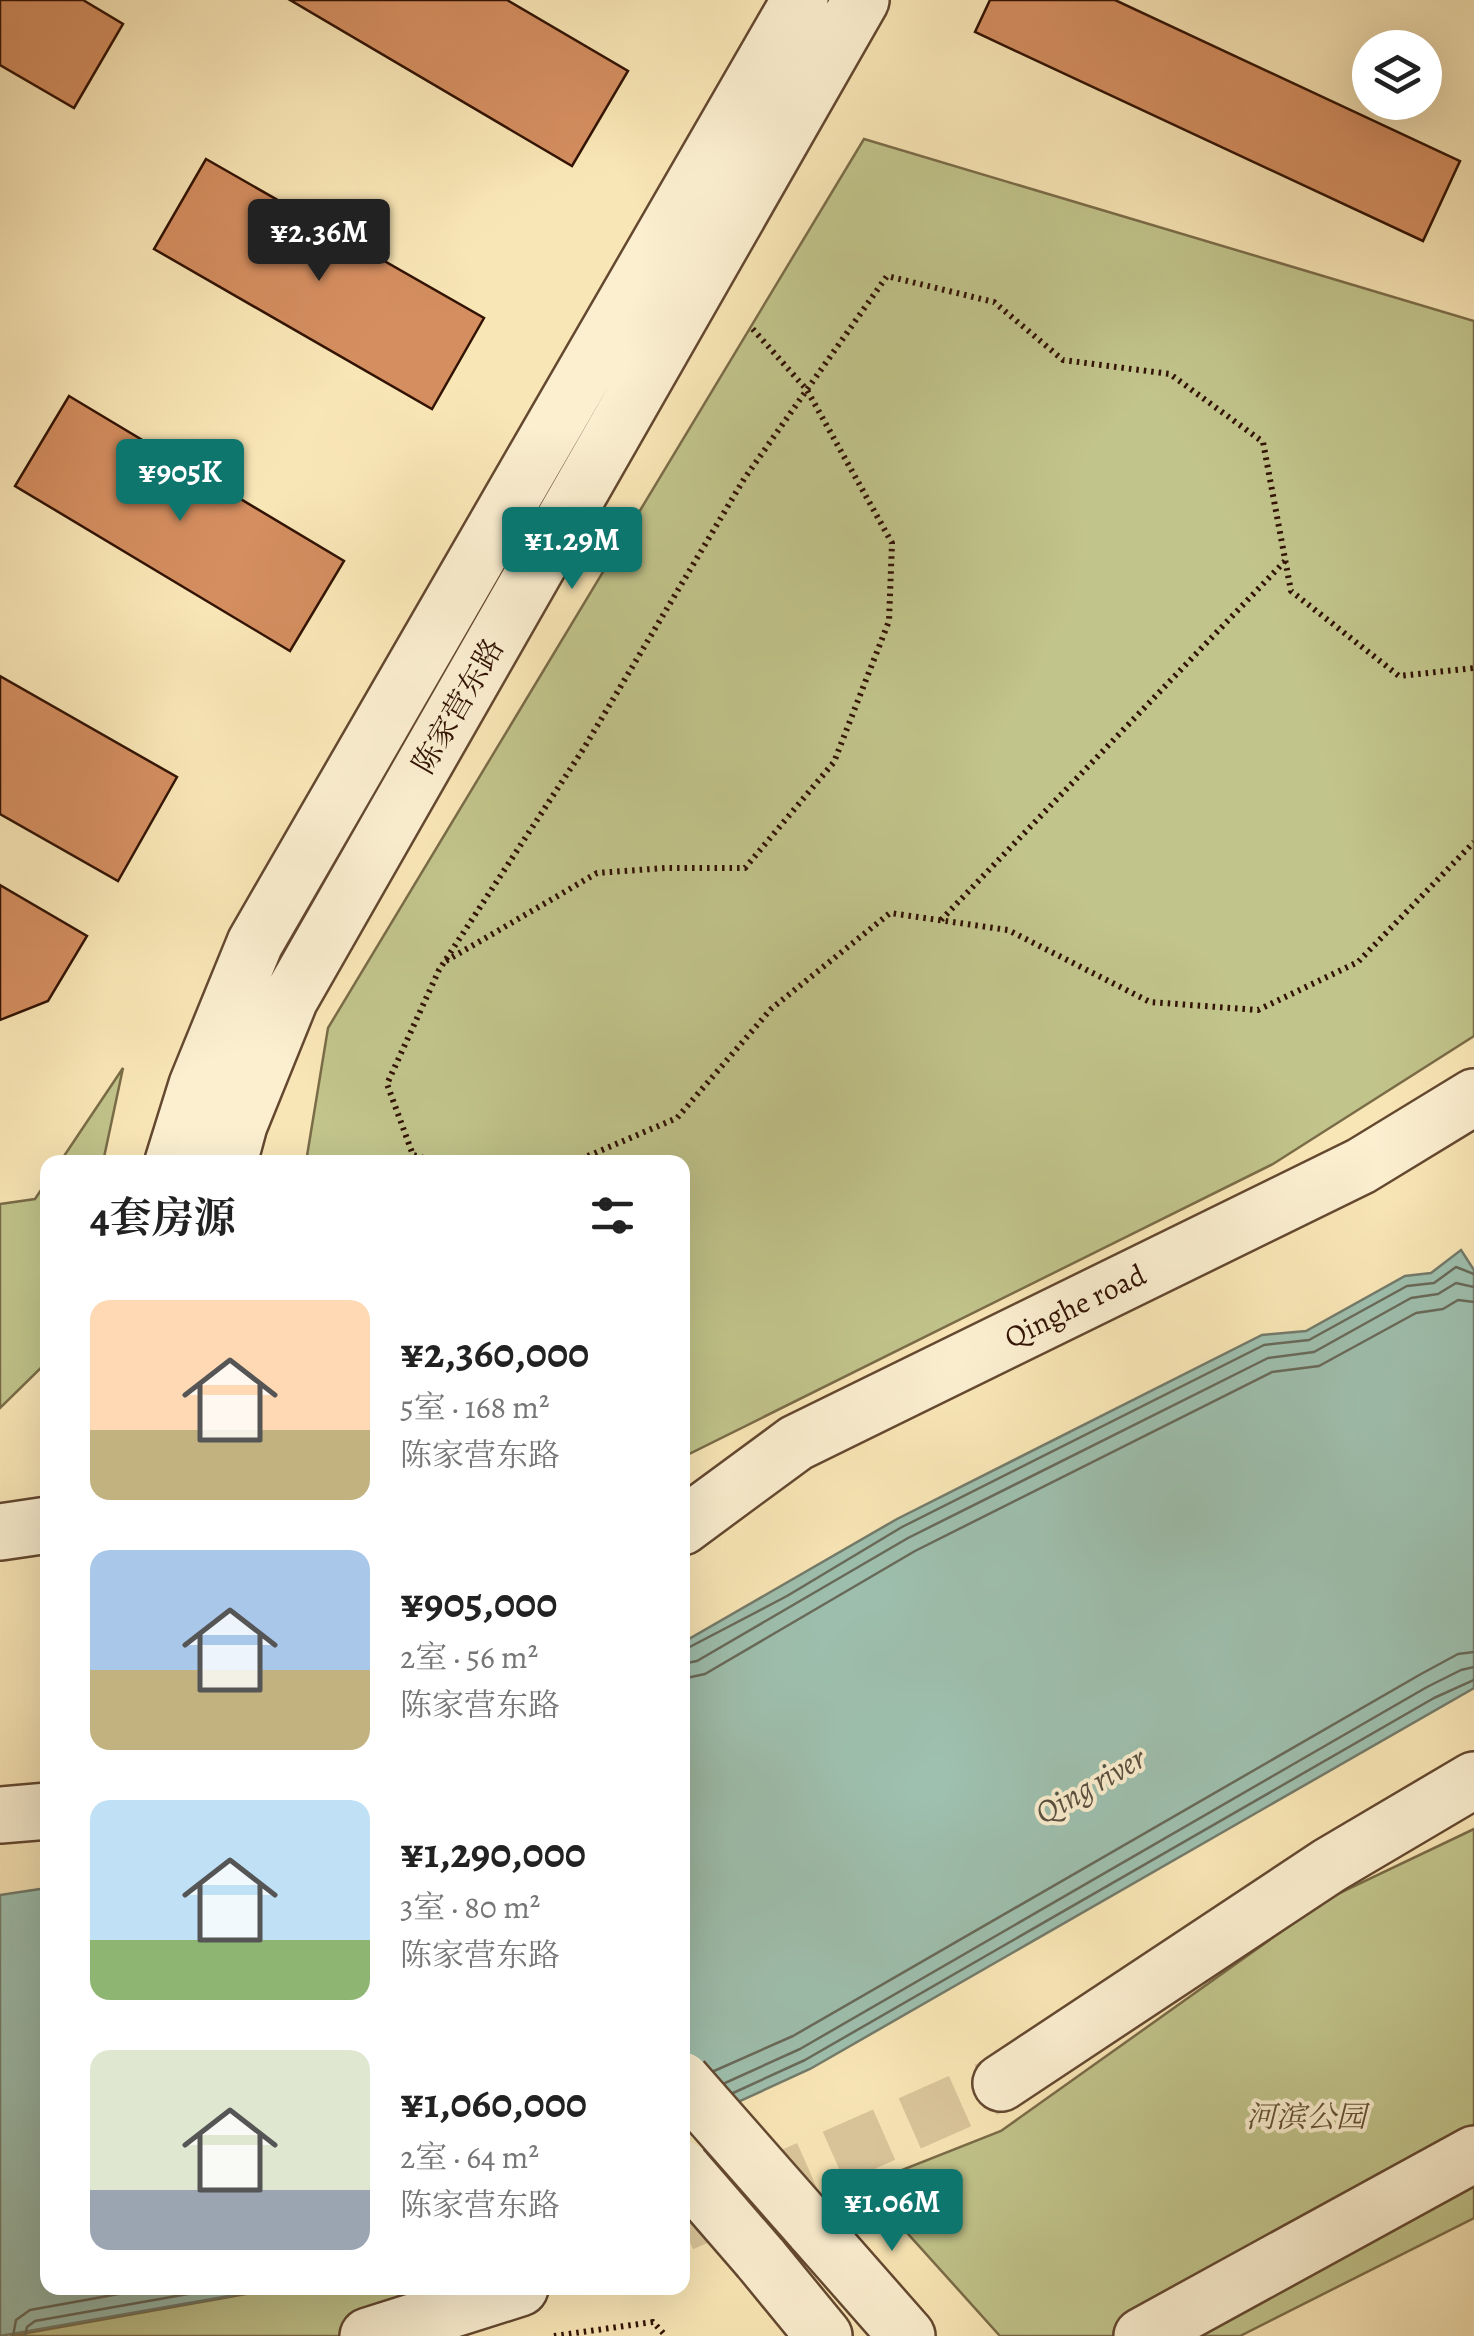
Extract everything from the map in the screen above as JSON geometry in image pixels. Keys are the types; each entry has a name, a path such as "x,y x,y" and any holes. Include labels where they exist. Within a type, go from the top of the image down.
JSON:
{"street":[{"name":"陈家营东路","path":"174,1155 196,1084 255,943 800,0"},
{"name":"陈家营东路","path":"231,1155 239,1125 290,999 862,0"},
{"name":"Qinghe road","path":"690,1521 796,1442 1361,1166 1474,1097"},
{"path":"0,1532 40,1526"},
{"path":"1000,2083 1330,1866 1474,1780"},
{"path":"0,1815 40,1812"},
{"path":"690,2089 907,2336"},
{"path":"1142,2336 1474,2154"},
{"path":"690,2177 824,2336"},
{"path":"368,2336 498,2295"}],"path":[{"path":"414,1155 387,1084 445,962 584,748 744,478 887,276 994,302 1062,360 1170,374 1263,442 1291,591 1399,676 1474,668"},
{"path":"445,962 597,874 665,868 745,868 834,762 889,620 892,542 806,390 751,327"},
{"path":"940,920 1286,560"},
{"path":"590,1155 676,1118 770,1009 890,913 1008,930 1150,1002 1258,1010 1358,962 1474,842"},
{"path":"554,2336 653,2322 666,2336"}],"green space":[{"path":"864,139 1474,321 1474,1036 1273,1164 690,1454 690,1155 307,1155 328,1028"},
{"path":"123,1068 104,1155 65,1155"},
{"path":"40,1192 40,1369 0,1408 0,1204 35,1199"},
{"name":"河滨公园","path":"1474,1829 1474,2218 1240,2336 1000,2336 864,2185 1001,2131 1327,1899"},
{"path":"241,2295 498,2295 368,2336 10,2336"}],"water":[{"name":"Qing river","path":"1461,1250 1474,1270 1474,1688 810,2069 690,2124 690,1638 897,1519 1262,1335 1306,1331 1405,1276 1431,1273"},
{"path":"40,1889 40,2295 232,2295 0,2336 0,1895"}],"building":[{"path":"0,0 83,0 123,24 74,108 0,65"},
{"path":"290,0 507,0 628,71 572,166"},
{"path":"990,0 1115,0 1352,111 1352,120 1372,120 1460,161 1423,241 975,32"},
{"path":"206,159 484,318 432,409 154,249"},
{"path":"69,396 344,561 290,651 15,486"},
{"path":"0,676 177,777 118,881 0,814"},
{"path":"0,885 87,936 48,1001 0,1020"}],"tunnel":[{"path":"690,2220 1001,2083"}]}
